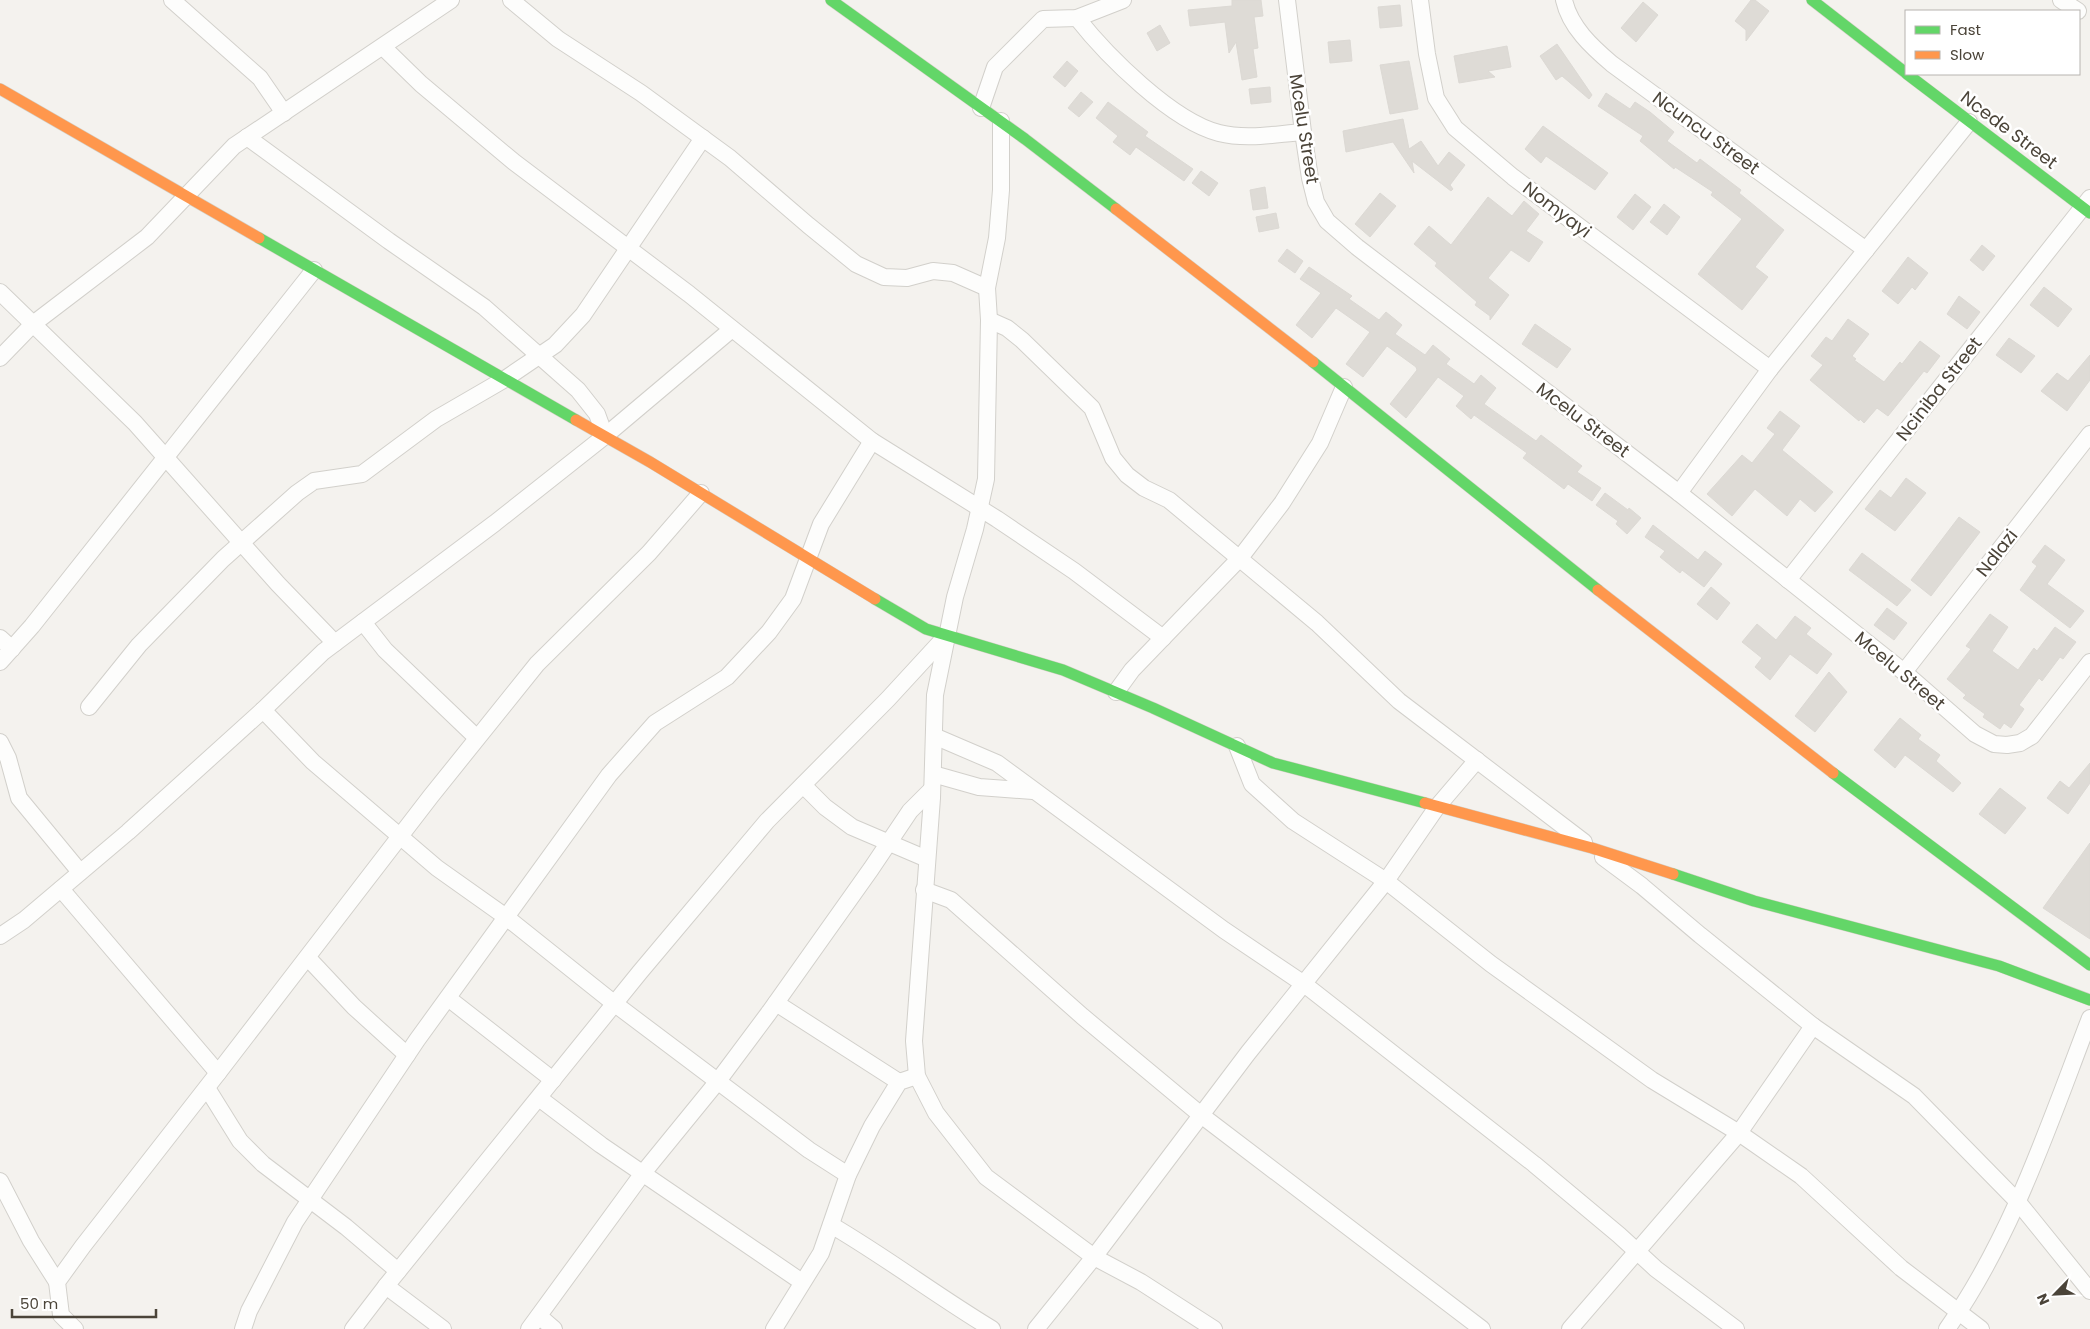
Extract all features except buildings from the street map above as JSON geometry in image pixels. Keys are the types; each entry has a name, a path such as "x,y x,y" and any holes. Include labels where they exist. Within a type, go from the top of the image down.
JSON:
{"street":[{"path":"172,0 260,78 284,113"},
{"path":"0,358 33,324 147,237 234,146 451,0"},
{"path":"511,0 558,40 641,93 730,158 808,226 856,264 884,277 907,278 933,271 952,274 987,288"},
{"path":"831,0 1001,122 1253,314 1614,603 1850,786 2090,965"},
{"path":"981,108 995,67 1043,19 1077,18 1124,0"},
{"name":"Mcelu Street","path":"1287,0 1303,132 1310,178 1316,202 1327,221 1365,253 1679,493 1904,672 1975,734 1994,744 2007,745 2020,743 2032,736 2090,662"},
{"name":"Nomyayi","path":"1420,0 1427,54 1436,98 1455,128 1512,177 1770,369"},
{"name":"Ncuncu Street","path":"1564,0 1572,20 1584,38 1612,64 1866,250"},
{"name":"Ncede Street","path":"1812,0 1905,71"},
{"path":"2061,0 2075,10"},
{"path":"1077,18 1096,42 1132,75 1167,105 1195,123 1218,133 1244,137 1303,132"},
{"path":"383,47 421,84 514,162 732,329 872,441 979,508 1074,571 1163,638"},
{"name":"Ncede Street","path":"1910,75 1969,122 2087,206"},
{"path":"0,89 605,436 926,629 1063,670 1273,763 1592,848 1754,901 1999,966 2090,1000"},
{"path":"1001,122 1001,190 997,238 987,288 989,320 986,479 955,597 935,695 933,782 914,1041 917,1076 936,1113 986,1177 1094,1257 1141,1282 1214,1329"},
{"path":"1679,493 1770,369 1969,122"},
{"path":"247,138 389,242 484,306 578,390 598,414 605,436"},
{"path":"89,707 139,645 223,559 297,493 314,481 362,474 374,467 436,419 505,379 555,345 583,315 703,138"},
{"name":"Nciniba Street","path":"1788,580 2087,206"},
{"path":"0,662 6,644 32,626 314,270"},
{"path":"0,292 135,423 242,544 335,643"},
{"path":"989,320 1007,328 1022,340 1092,408 1112,458 1127,475 1144,488 1169,500 1215,540 1240,558 1317,623 1400,701 1642,886 1813,1026 1914,1096 2018,1202 2090,1291"},
{"path":"0,936 61,889 128,832 263,710 323,652 495,523 605,436 732,329"},
{"path":"1116,692 1132,670 1240,558 1282,503 1320,443 1344,386"},
{"name":"Ndlazi","path":"1904,672 2090,434"},
{"path":"243,1329 249,1311 291,1230 309,1201 407,1056 609,775 655,723 727,677 769,632 793,599 821,524 872,441"},
{"path":"57,1282 400,836 537,664 649,553 700,493"},
{"path":"363,622 385,650 477,738"},
{"path":"353,1329 553,1080 767,821 888,699 947,635"},
{"path":"263,710 313,762 437,868 506,917 615,1004 718,1082 810,1150 848,1175"},
{"path":"934,736 997,763 1224,930 1304,984 1534,1164 1656,1269 1736,1329"},
{"path":"0,742 8,758 19,798 80,872"},
{"path":"1237,746 1252,784 1293,821 1386,881 1491,964 1652,1080 1739,1133 1801,1176 1901,1268 1981,1329"},
{"path":"1036,1329 1094,1257 1201,1114 1386,881 1437,807 1477,760"},
{"path":"933,782 1033,791"},
{"path":"528,1329 643,1173 718,1082 776,1003 910,811 933,782"},
{"path":"803,785 825,807 852,827 927,860"},
{"path":"61,889 218,1073"},
{"path":"924,890 951,900 1082,1016 1201,1114 1482,1329"},
{"path":"308,958 354,1007 407,1056"},
{"path":"448,998 553,1080"},
{"path":"776,1003 899,1082"},
{"path":"1947,1329 1979,1278 2018,1202 2090,1018"},
{"path":"1570,1329 1739,1133 1813,1026"},
{"path":"774,1329 821,1253 848,1175 872,1126 899,1082 917,1076"},
{"path":"207,1088 240,1140 263,1164 309,1201 346,1227 398,1271"},
{"path":"539,1098 601,1145 802,1282"},
{"path":"0,1181 31,1241 57,1282 61,1315 75,1329"},
{"path":"831,1225 865,1244 958,1309 992,1329"},
{"path":"386,1286 444,1329"},
{"path":"539,1316 554,1329"}],"traffic: fast":[{"path":"831,0 1025,139 1116,209"},
{"path":"1812,0 1905,72"},
{"path":"1908,75 2090,213"},
{"path":"259,238 576,420"},
{"path":"1313,362 1598,590"},
{"path":"875,599 926,629 1063,670 1153,708 1273,763 1425,803"},
{"path":"1833,773 2090,965"},
{"path":"1673,874 1754,901 1999,966 2090,1000"}],"traffic: slow":[{"path":"0,89 259,238"},
{"path":"1116,209 1313,362"},
{"path":"576,420 650,462 875,599"},
{"path":"1598,590 1833,773"},
{"path":"1425,803 1592,848 1673,874"}]}
